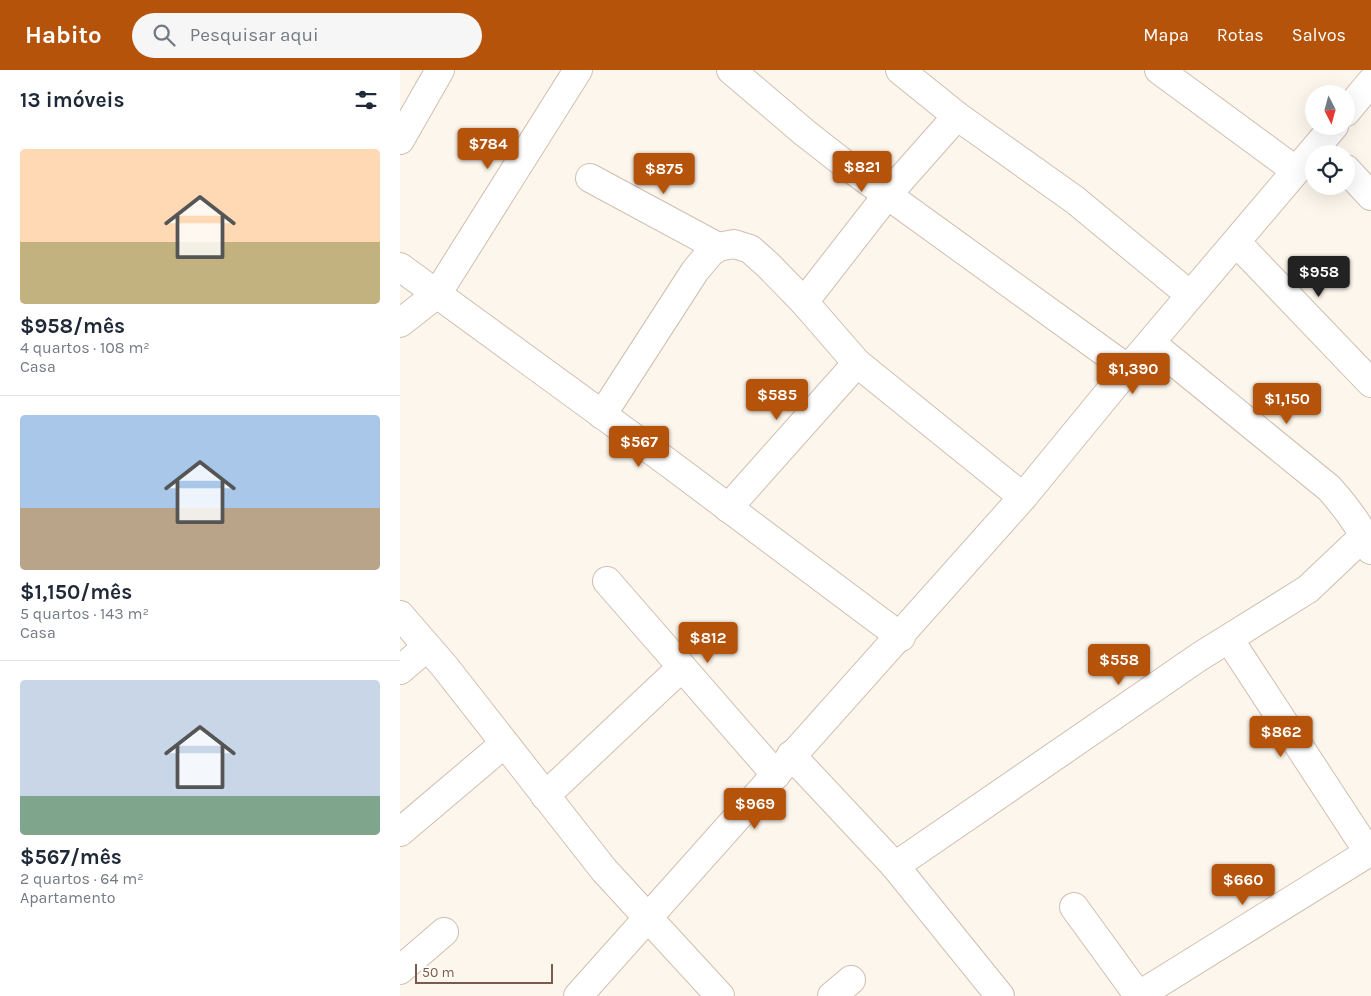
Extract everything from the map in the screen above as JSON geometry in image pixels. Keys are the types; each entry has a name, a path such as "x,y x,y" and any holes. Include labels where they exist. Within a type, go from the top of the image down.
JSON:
{"street":[{"path":"400,140 440,70"},
{"path":"400,323 437,294 578,70"},
{"path":"731,70 805,133 1128,369"},
{"path":"900,70 957,116 1075,200 1190,295"},
{"path":"1160,70 1295,170"},
{"path":"1355,101 1371,82"},
{"path":"804,302 888,194 957,116"},
{"path":"578,996 646,918 901,637 1023,497 1190,295 1237,243 1295,170 1329,141"},
{"path":"590,178 718,247"},
{"path":"1355,179 1371,196"},
{"path":"1237,243 1371,383"},
{"path":"602,415 695,271 710,253 718,247 734,244 750,249 768,264 857,363 1023,497"},
{"path":"400,267 901,637"},
{"path":"895,866 1199,657 1308,589 1368,542 1346,506 1329,488 1151,343"},
{"path":"728,508 857,363"},
{"path":"608,581 682,667 784,765 895,866 1000,996"},
{"path":"400,615 604,870 646,918 720,996"},
{"path":"1074,907 1138,996 1370,852 1230,639"},
{"path":"400,670 427,647"},
{"path":"545,796 682,667"},
{"path":"400,832 504,744"},
{"path":"400,970 444,932"}]}
